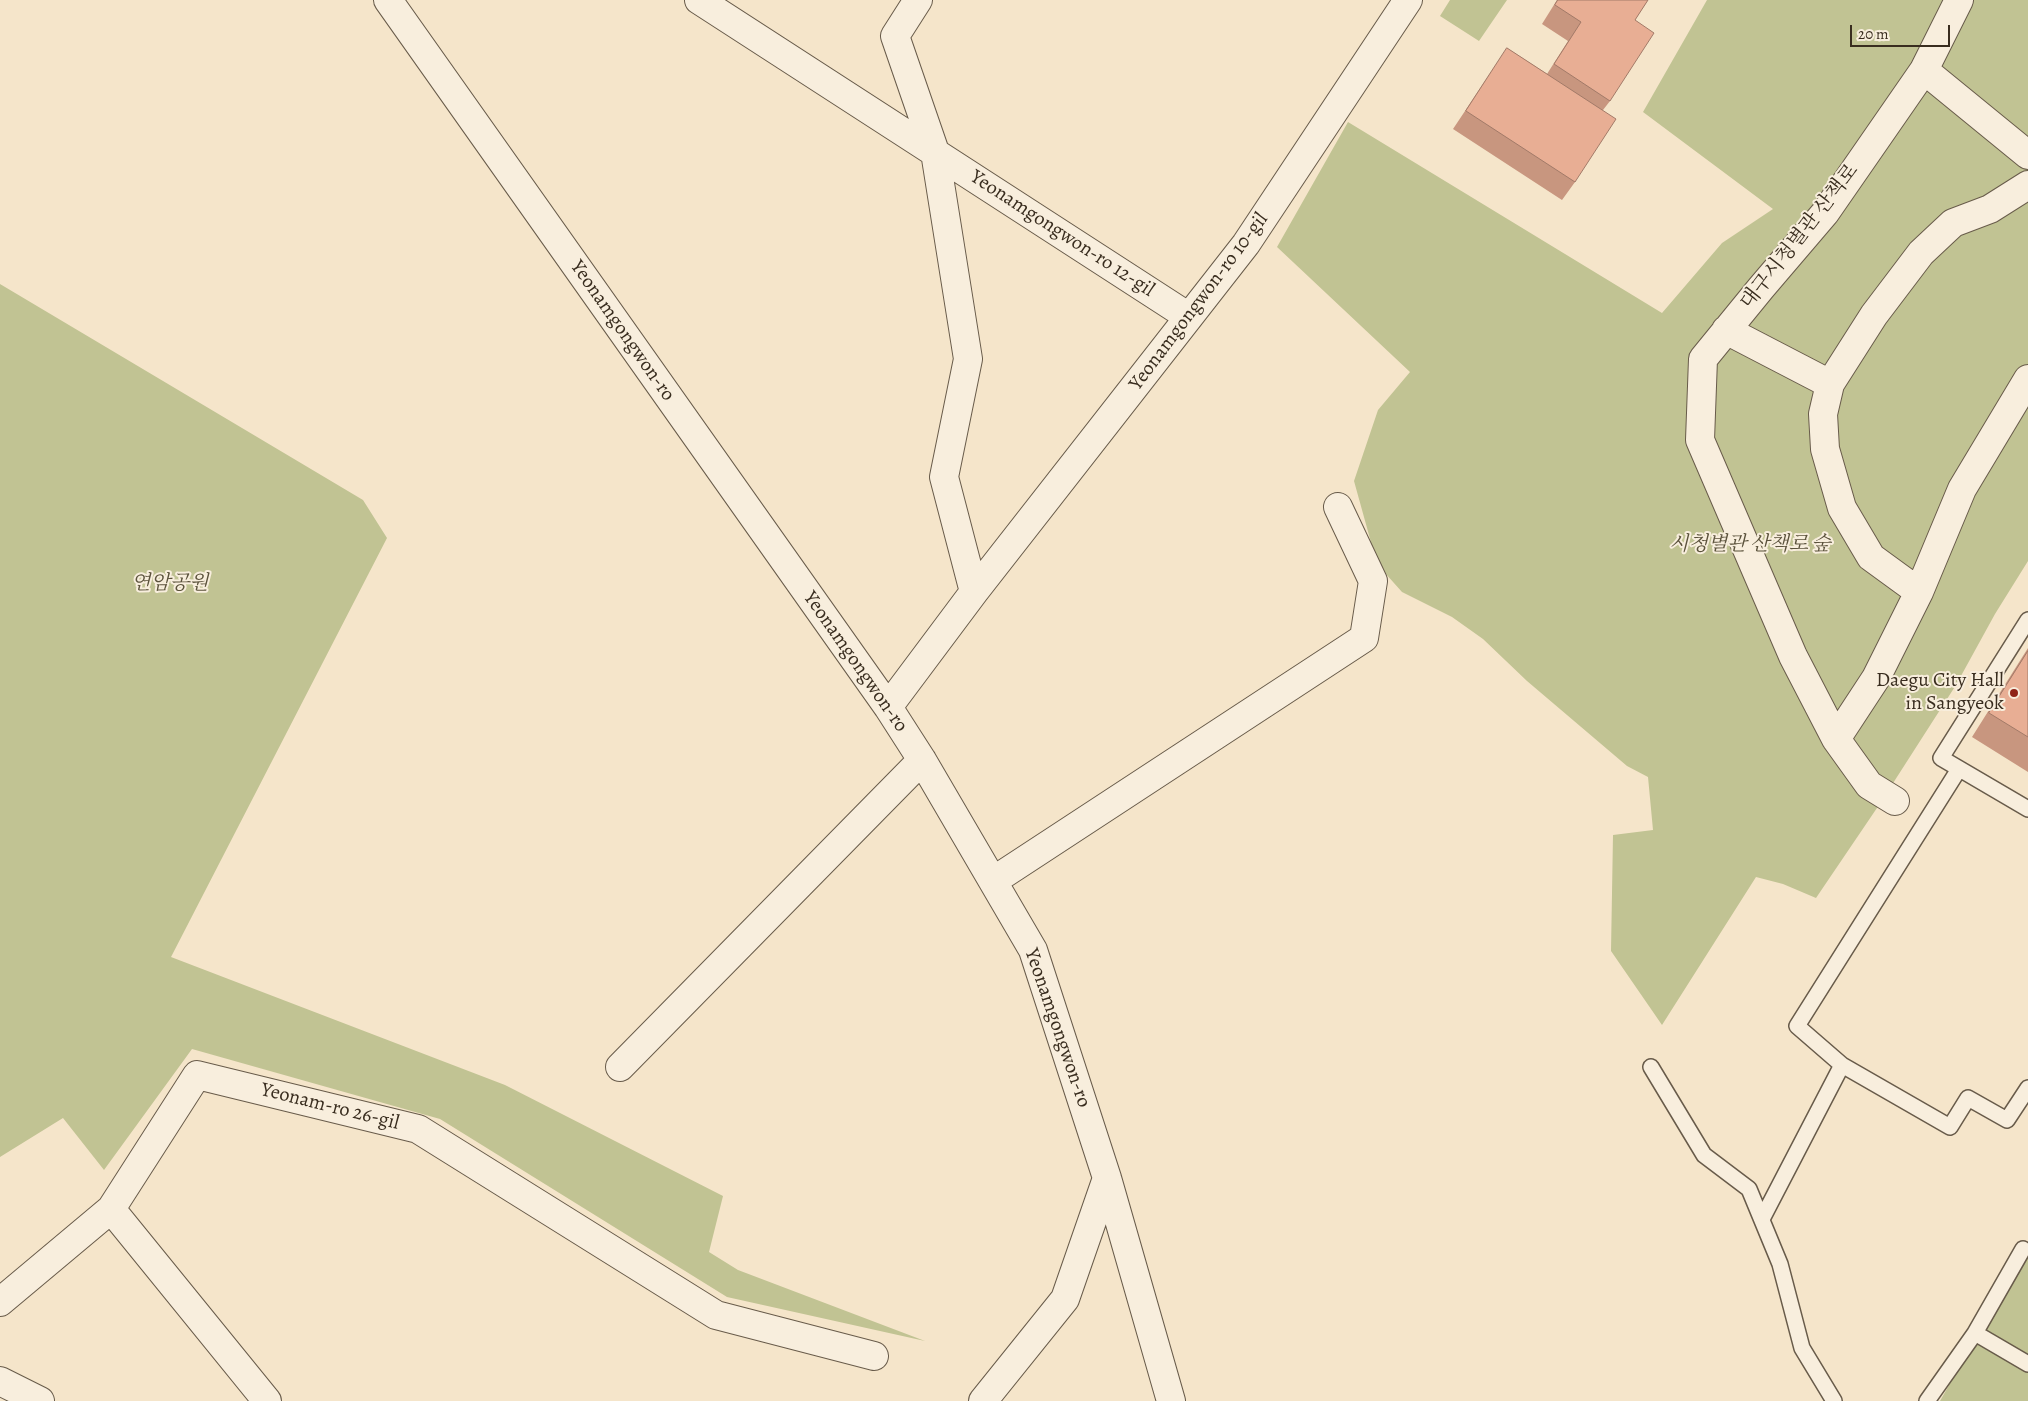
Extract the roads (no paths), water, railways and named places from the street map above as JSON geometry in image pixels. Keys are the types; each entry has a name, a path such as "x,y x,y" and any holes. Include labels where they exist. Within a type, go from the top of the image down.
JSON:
{"street":[{"name":"Yeonamgongwon-ro","path":"388,0 888,707 922,760 1033,950 1107,1178 1171,1401"},
{"name":"Yeonamgongwon-ro 12-gil","path":"699,0 1189,317"},
{"path":"918,0 895,36 935,152"},
{"name":"Yeonamgongwon-ro 10-gil","path":"888,707 974,592 1246,244 1408,0"},
{"name":"대구시청별관 산책로","path":"1895,801 1869,785 1836,739 1793,656 1700,440 1703,359 1825,213 1924,70 1959,0"},
{"path":"1924,70 2028,155"},
{"name":"Yeonamgongwon-ro 12-gil","path":"935,152 968,359 944,477 974,592"},
{"path":"1919,592 1871,557 1842,508 1825,448 1823,414 1830,384 1874,315 1921,253 1953,222 1990,209 2028,186"},
{"name":"대구시청별관 산책로","path":"1726,330 1830,384"},
{"path":"1836,739 1876,678 1919,592 1962,490 2028,379"},
{"path":"993,881 1364,638 1373,581 1338,507"},
{"path":"620,1067 922,760"},
{"name":"Yeonam-ro 26-gil","path":"0,1302 111,1208 196,1075 418,1129 716,1315 874,1356"},
{"path":"983,1401 1065,1299 1107,1178"},
{"path":"111,1208 267,1401"},
{"path":"0,1381 40,1401"}],"lane":[{"path":"2028,620 1941,758 2028,809"},
{"path":"1959,769 1797,1026 1842,1065 1950,1128 1968,1098 2007,1120 2028,1088"},
{"path":"1762,1218 1842,1065"},
{"path":"1651,1068 1704,1155 1750,1189 1780,1264 1802,1348 1834,1401"},
{"path":"1927,1401 1975,1333 2023,1249"},
{"path":"1975,1333 2028,1364"}],"place":[{"name":"Daegu City Hall in Sangyeok","path":"2014,693"}],"park label":[{"name":"시청별관 산책로 숲","path":"1750,545"},
{"name":"연암공원","path":"170,584"}]}
